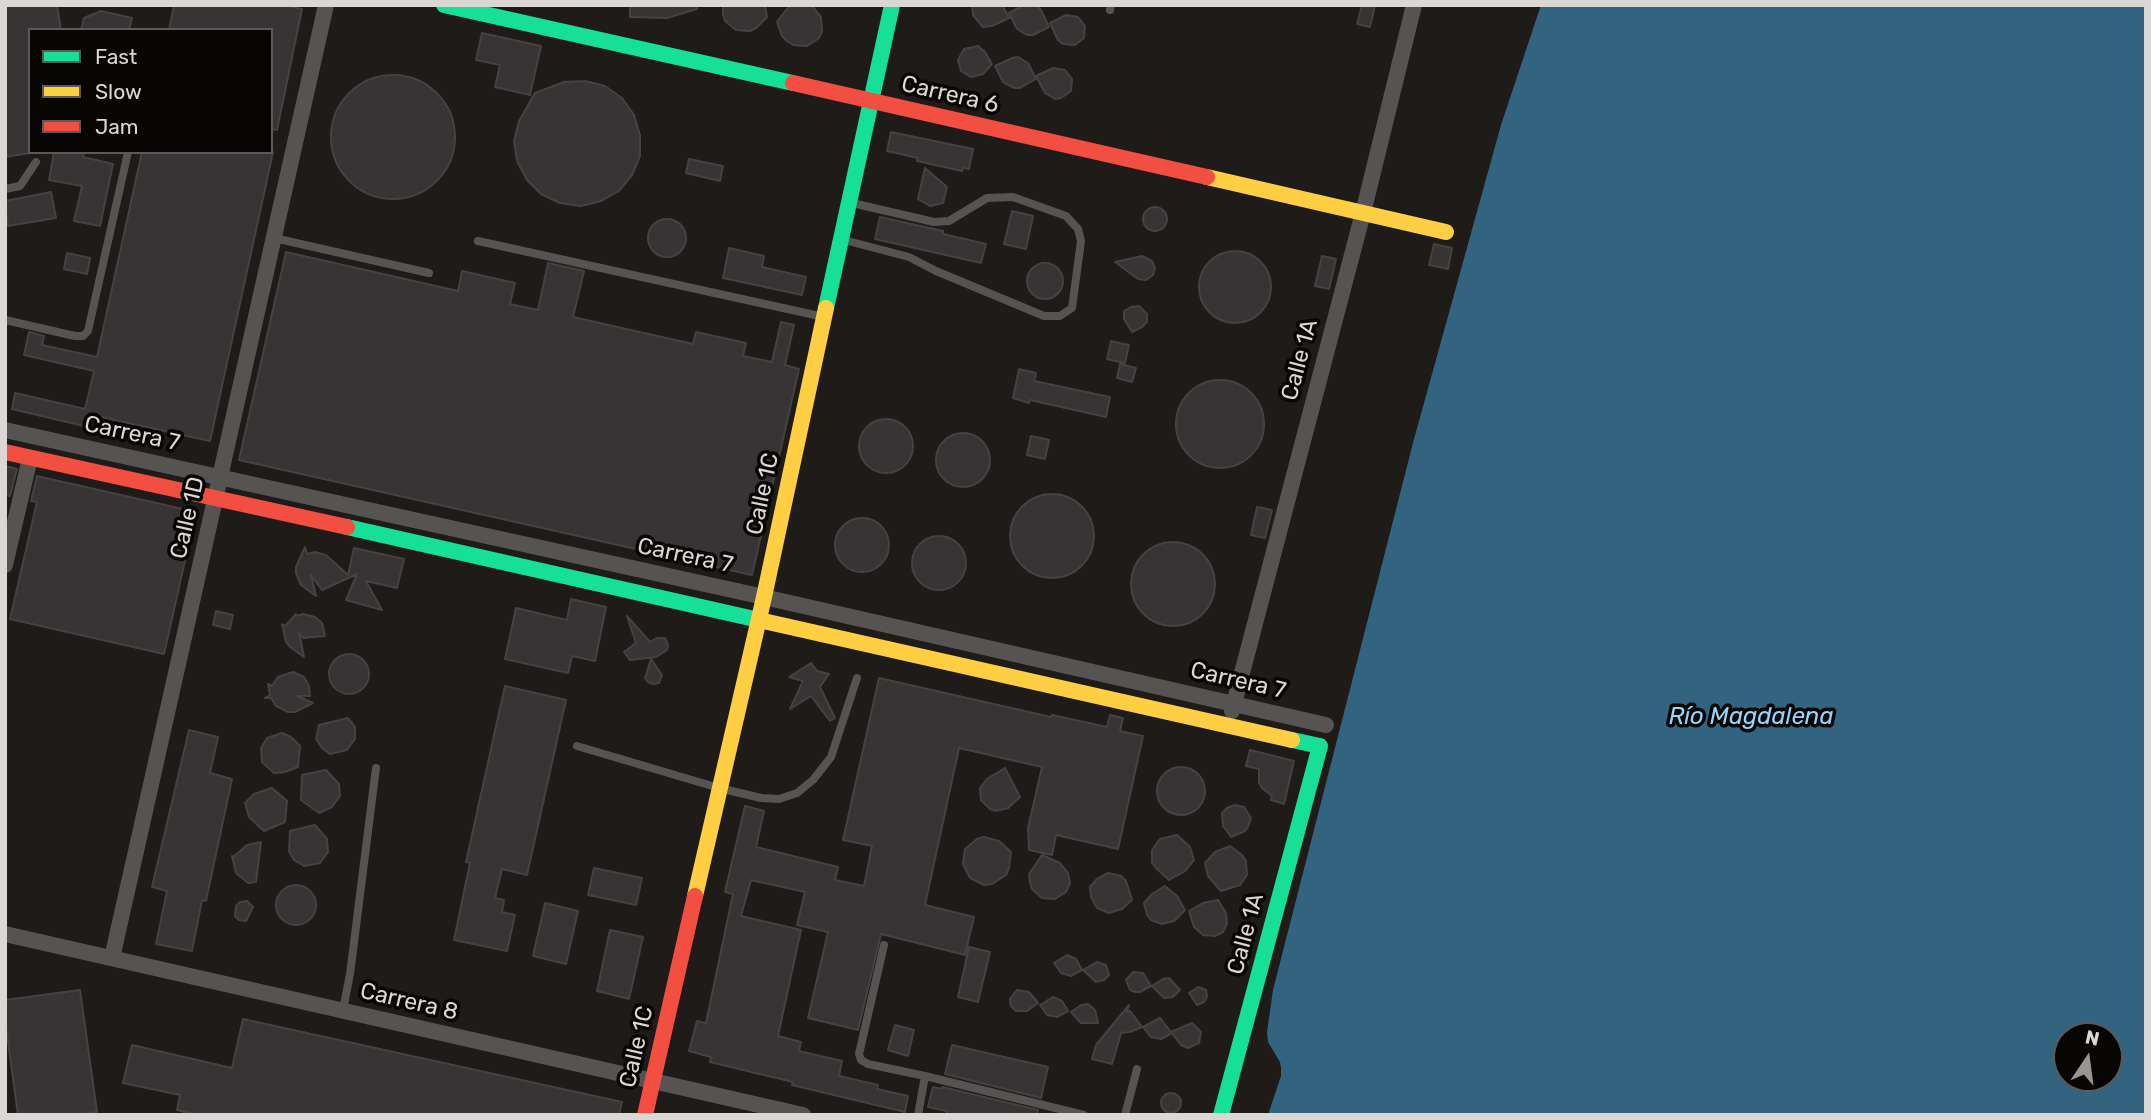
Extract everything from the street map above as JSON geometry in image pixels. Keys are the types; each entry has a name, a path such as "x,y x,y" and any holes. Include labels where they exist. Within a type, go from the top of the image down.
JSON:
{"street":[{"name":"Calle 1D","path":"113,958 326,5"},
{"name":"Carrera 6","path":"444,5 1446,232"},
{"name":"Calle 1C","path":"645,1115 764,597 892,5"},
{"name":"Calle 1A","path":"1229,726 1363,213 1414,5"},
{"name":"Carrera 7","path":"5,430 764,597 1326,725"},
{"name":"Carrera 7","path":"5,452 1320,746"},
{"path":"5,565 30,458"},
{"name":"Calle 1A","path":"1221,1115 1320,746"},
{"name":"Carrera 8","path":"5,934 803,1115"}],"lane":[{"path":"5,320 75,336 83,336 88,331 128,154"},
{"path":"5,189 20,186 36,162"},
{"path":"841,239 909,257 1044,316 1060,316 1072,308 1081,241 1079,229 1066,216 1013,198 987,198 949,221 934,222 849,202"},
{"path":"274,238 429,273"},
{"path":"478,241 824,317"},
{"path":"30,458 34,436"},
{"path":"861,643 866,620"},
{"path":"1015,678 1020,655"},
{"path":"577,747 719,788 761,798 779,799 797,793 813,780 831,757 857,678"},
{"name":"Calle 1A","path":"1320,746 1326,725"},
{"path":"342,1010 350,974 376,768"},
{"path":"884,945 859,1054 861,1060 868,1064 1084,1115"},
{"path":"1125,1115 1137,1069"},
{"path":"918,1115 925,1076"}],"water":[{"name":"Río Magdalena","path":"1541,5 2146,5 2146,1115 1268,1115 1281,1076 1280,1062 1268,1042 1267,1032 1273,990 1414,439 1501,125"}],"building":[{"path":"5,5 57,5 61,28 28,28 28,153 5,157"},
{"path":"174,5 284,5 302,9 277,130 273,129 273,28 169,28"},
{"path":"630,5 697,5 697,9 667,18 630,17"},
{"path":"723,5 765,5 767,17 750,31 736,30 725,21"},
{"path":"792,5 812,6 821,17 822,31 819,38 807,46 793,45 782,36 777,22"},
{"path":"972,5 1002,5 1009,18 983,27 973,15"},
{"path":"1024,5 1037,6 1049,27 1033,35 1027,35 1017,29 1009,13"},
{"path":"1362,5 1375,5 1370,27 1357,24"},
{"path":"101,11 132,18 130,28 82,28 84,18"},
{"path":"1066,15 1078,17 1085,26 1084,38 1075,45 1063,44 1058,40 1050,23"},
{"path":"482,33 541,46 530,95 495,87 500,65 476,60"},
{"path":"978,46 992,64 983,74 971,77 961,71 958,60 964,49"},
{"path":"1018,57 1028,63 1036,79 1020,88 1014,88 1003,82 995,66"},
{"path":"1053,68 1065,70 1072,79 1071,91 1055,99 1045,93 1036,76"},
{"path":"393,75 417,79 437,93 451,113 455,137 451,161 437,181 417,195 393,199 369,195 349,181 335,161 331,137 335,113 349,93 369,79"},
{"path":"585,81 605,86 622,98 634,115 640,135 640,156 632,175 619,191 601,201 581,206 560,203 541,194 527,180 517,161 514,141 519,121 535,93 564,82"},
{"path":"891,132 973,149 969,169 963,168 962,171 887,151"},
{"path":"54,154 84,154 83,157 113,164 100,226 74,221 82,186 49,180"},
{"path":"142,154 273,154 210,441 87,414 84,426 12,409 15,393 85,409 94,371 24,355 29,332 44,336 42,345 97,357"},
{"path":"689,159 723,166 720,181 686,173"},
{"path":"925,168 947,187 943,203 930,206 918,199"},
{"path":"51,192 56,218 8,226 5,201"},
{"path":"1155,207 1164,210 1167,219 1164,228 1155,231 1146,228 1143,219 1146,210"},
{"path":"1012,211 1033,216 1026,249 1004,244"},
{"path":"880,217 986,244 981,263 875,239"},
{"path":"667,219 681,224 686,238 681,252 667,257 653,252 648,238 653,224"},
{"path":"1434,244 1452,248 1448,269 1429,265"},
{"path":"729,248 764,256 762,267 806,277 802,295 723,278"},
{"path":"1242,251 1261,261 1269,273 1269,301 1261,313 1249,321 1228,323 1209,313 1201,301 1199,280 1209,261 1221,253"},
{"path":"286,252 458,291 462,271 515,283 510,304 538,310 548,263 584,271 573,317 693,344 696,332 746,343 743,356 772,362 781,322 794,325 785,365 799,369 752,575 239,460"},
{"path":"67,253 90,258 87,274 64,269"},
{"path":"1142,256 1152,261 1155,268 1153,275 1146,280 1138,279 1115,262"},
{"path":"1322,256 1336,259 1329,289 1315,286"},
{"path":"1045,263 1058,268 1063,281 1058,294 1045,299 1032,294 1027,281 1032,268"},
{"path":"1139,306 1147,314 1147,322 1132,332 1124,319 1124,311"},
{"path":"1111,341 1129,345 1125,363 1107,359"},
{"path":"1120,364 1136,368 1132,382 1117,378"},
{"path":"1019,369 1036,373 1034,381 1110,397 1106,417 1013,398"},
{"path":"1211,380 1229,380 1245,387 1257,399 1264,415 1264,433 1257,449 1245,461 1229,468 1211,468 1195,461 1183,449 1176,433 1176,415 1183,399 1195,387"},
{"path":"886,419 905,427 913,446 905,465 886,473 867,465 859,446 867,427"},
{"path":"963,433 982,441 990,460 982,479 963,487 944,479 936,460 944,441"},
{"path":"1031,436 1049,440 1045,459 1027,455"},
{"path":"5,466 17,469 10,496 5,495"},
{"path":"37,476 196,512 164,654 10,619 37,502 31,501"},
{"path":"1044,494 1060,494 1076,501 1087,512 1094,528 1091,552 1082,566 1060,578 1044,578 1028,571 1017,560 1010,544 1010,528 1017,512 1028,501"},
{"path":"1257,507 1272,510 1265,538 1251,535"},
{"path":"862,518 881,526 889,545 881,564 862,572 843,564 835,545 843,526"},
{"path":"939,536 958,544 966,563 958,582 939,590 920,582 912,563 920,544"},
{"path":"1165,542 1181,542 1197,549 1208,560 1215,576 1212,600 1203,614 1181,626 1165,626 1149,619 1138,608 1131,592 1131,576 1138,560 1149,549"},
{"path":"305,547 307,554 315,552 326,555 348,575 354,548 404,559 397,588 366,581 382,610 346,600 357,574 322,590 311,575 316,596 301,585 296,573"},
{"path":"571,599 606,607 595,661 572,656 568,673 505,659 516,608 567,620"},
{"path":"216,611 233,615 230,629 213,625"},
{"path":"296,614 315,617 322,623 325,636 303,638 299,633 304,657 286,642 282,624 285,626"},
{"path":"627,616 650,642 665,638 667,650 656,657 630,660 624,652 636,643"},
{"path":"349,654 363,660 369,674 363,688 349,694 335,688 329,674 335,660"},
{"path":"651,659 662,675 659,683 653,684 645,678"},
{"path":"811,663 817,671 829,674 820,687 835,718 830,721 811,696 790,709 803,681 789,677"},
{"path":"293,672 304,677 309,686 310,696 297,696 313,703 295,712 288,712 276,706 271,698 265,698 270,695 268,684 272,686 278,677"},
{"path":"879,678 1107,727 1110,715 1123,718 1120,731 1143,736 1118,849 1056,835 1052,855 1029,850 1028,828 1042,767 959,748 925,905 974,917 965,955 881,934 858,1030 808,1018 828,932 797,925 805,892 751,880 741,916 801,930 778,1036 801,1042 799,1051 842,1061 839,1076 878,1085 877,1089 908,1096 905,1112 710,1062 711,1057 689,1051 697,1021 706,1023 733,894 725,892 745,806 764,811 756,847 838,867 835,880 864,886 872,846 843,840"},
{"path":"505,686 566,700 527,875 502,869 495,898 504,900 502,912 515,915 507,951 454,940 470,863 466,862"},
{"path":"348,718 355,727 355,739 347,750 330,754 316,739 319,725"},
{"path":"189,730 218,737 210,773 232,779 206,901 202,900 192,951 156,944 167,891 152,887"},
{"path":"282,733 300,746 298,767 274,773 262,762 261,748 267,738"},
{"path":"1250,750 1294,761 1284,804 1271,800 1272,796 1262,788 1259,783 1259,769 1246,766"},
{"path":"1181,767 1198,774 1205,791 1198,808 1181,815 1164,808 1157,791 1164,774"},
{"path":"1005,768 1020,797 1008,808 996,811 981,800 980,788 987,779"},
{"path":"326,770 339,784 340,796 332,807 319,813 301,800 302,775"},
{"path":"272,788 287,801 285,822 264,831 249,817 245,803 254,794"},
{"path":"1235,805 1244,807 1251,818 1245,831 1231,837 1223,826 1222,813"},
{"path":"315,825 327,839 328,852 320,863 304,866 294,860 289,851 290,831"},
{"path":"1177,835 1190,847 1194,860 1185,871 1169,880 1152,863 1152,850 1160,839"},
{"path":"984,837 999,841 1011,852 1006,875 992,884 984,885 970,878 963,864 965,849"},
{"path":"261,842 256,882 248,883 236,873 232,856 247,845"},
{"path":"1230,846 1246,861 1247,875 1240,885 1221,891 1208,876 1205,863 1215,852"},
{"path":"1042,855 1060,863 1068,873 1070,883 1066,892 1055,899 1042,898 1032,889 1030,883 1029,874"},
{"path":"594,868 642,878 636,905 588,895"},
{"path":"1108,873 1121,876 1126,881 1132,900 1122,909 1109,913 1097,908 1091,897 1090,887"},
{"path":"296,885 310,891 316,905 310,919 296,925 282,919 276,905 282,891"},
{"path":"1165,886 1177,896 1185,910 1174,921 1162,924 1151,920 1144,903"},
{"path":"1218,900 1226,913 1227,924 1223,932 1215,936 1203,935 1194,927 1189,911 1203,903"},
{"path":"247,901 253,907 246,921 239,920 235,916 236,906"},
{"path":"545,903 578,911 566,964 533,956"},
{"path":"610,930 643,937 629,999 597,991"},
{"path":"1236,939 1253,942 1247,965 1232,962"},
{"path":"969,947 990,952 978,1002 958,997"},
{"path":"1067,955 1076,959 1082,970 1071,976 1061,973 1054,963"},
{"path":"1097,962 1106,965 1109,975 1096,982 1083,970"},
{"path":"1133,972 1143,973 1151,986 1140,992 1130,990 1126,980"},
{"path":"1169,978 1180,990 1173,997 1164,998 1152,986"},
{"path":"1198,987 1206,990 1207,997 1197,1005 1189,993"},
{"path":"80,990 97,1112 75,1115 18,1115 5,1019 5,1000"},
{"path":"1017,990 1029,992 1038,1003 1027,1011 1016,1011 1011,1006 1010,999"},
{"path":"1053,997 1062,1001 1068,1011 1057,1017 1047,1015 1040,1005"},
{"path":"1088,1004 1095,1010 1098,1023 1081,1023 1071,1012"},
{"path":"1129,1005 1127,1012 1130,1011 1142,1027 1121,1033 1112,1064 1092,1059 1096,1045"},
{"path":"1160,1018 1171,1032 1192,1023 1201,1032 1199,1043 1188,1048 1181,1045 1172,1033 1161,1039 1151,1037 1143,1027"},
{"path":"243,1019 622,1102 619,1115 197,1115 177,1110 180,1095 123,1083 132,1045 232,1068"},
{"path":"895,1025 914,1030 908,1056 888,1050"},
{"path":"952,1045 1048,1067 1041,1098 945,1074"},
{"path":"933,1087 1038,1110 1037,1115 946,1115 947,1111 928,1107"},
{"path":"1171,1093 1178,1096 1181,1103 1178,1110 1171,1113 1164,1110 1161,1103 1164,1096"}],"traffic: fast":[{"path":"444,5 793,83"},
{"path":"826,308 892,5"},
{"path":"347,527 759,620"},
{"path":"1221,1115 1320,746 1292,740"}],"traffic: slow":[{"path":"1207,177 1446,232"},
{"path":"695,896 764,597 826,308"},
{"path":"759,620 1292,740"}],"traffic: jam":[{"path":"793,83 1207,177"},
{"path":"5,452 347,527"},
{"path":"645,1115 695,896"}]}
